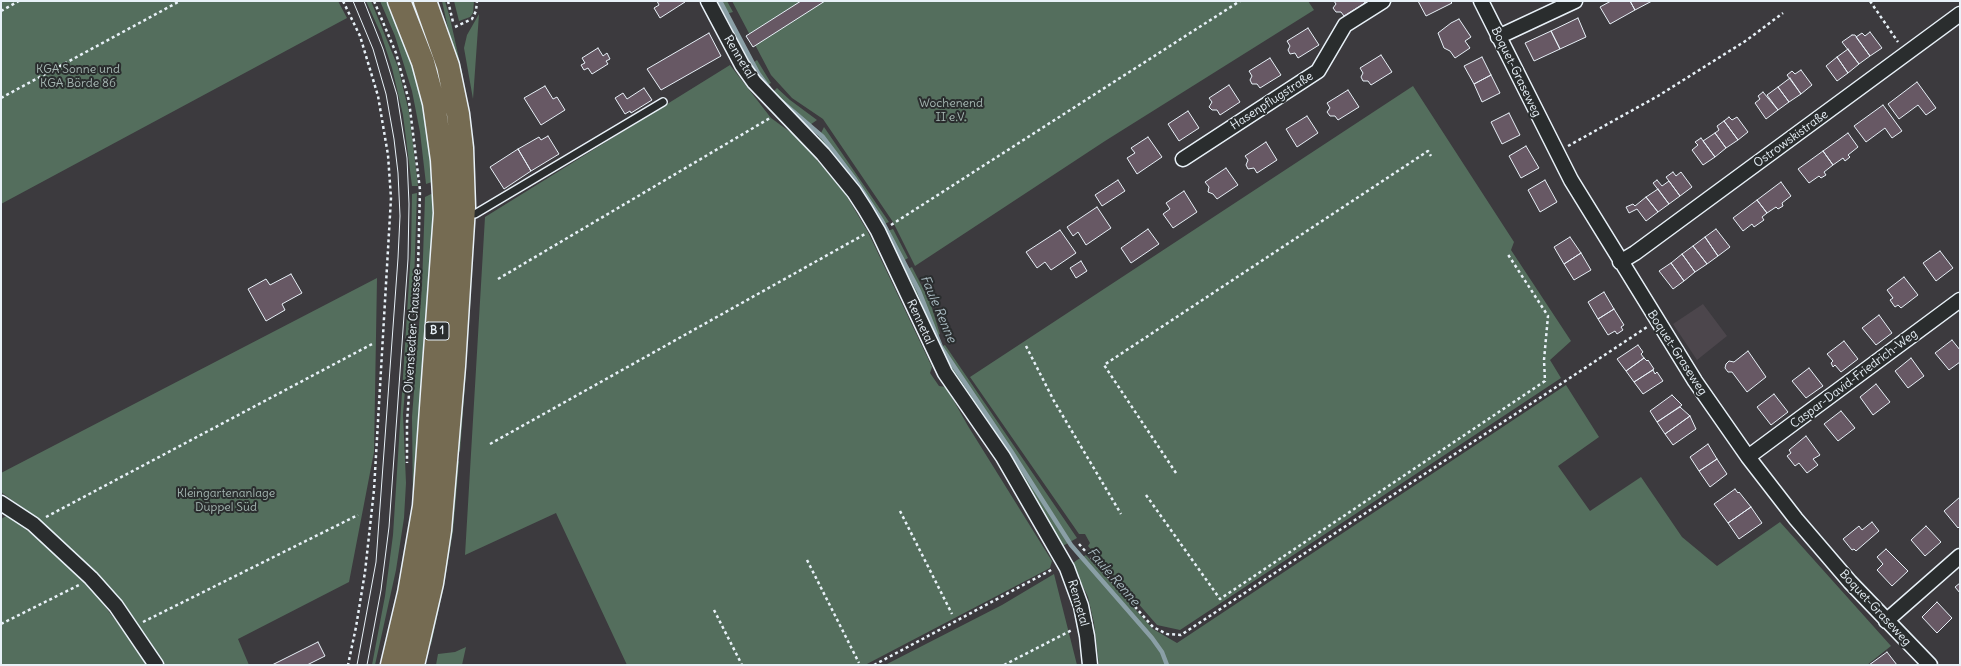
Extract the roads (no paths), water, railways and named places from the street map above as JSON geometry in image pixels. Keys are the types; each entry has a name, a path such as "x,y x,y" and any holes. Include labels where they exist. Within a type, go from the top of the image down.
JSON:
{"main road":[{"name":"Olvenstedter Chaussee","path":"392,665 412,581 424,506 445,213 442,160 434,103 421,56 399,1"},
{"name":"B 1","path":"414,665 430,590 441,523 464,213 462,148 458,114 446,61 425,1"}],"street":[{"name":"Rennetal","path":"708,1 742,65 754,82 823,154 854,192 878,231 945,373 1003,457 1060,556 1072,580 1082,606 1090,665"},
{"name":"Hasenpflugstraße","path":"1183,159 1318,71 1345,25 1383,1"},
{"name":"Boquet-Graseweg","path":"1481,1 1555,152 1656,321 1695,381 1748,457 1801,525 1850,582 1930,665"},
{"path":"1498,37 1575,1"},
{"name":"Ostrowskistraße","path":"1620,262 1635,253 1960,14"},
{"name":"Caspar-David-Friedrich-Weg","path":"1748,457 1960,300"},
{"path":"1,503 33,524 92,578 116,606 156,665"},
{"path":"1886,621 1960,556"}],"lane":[{"path":"464,213 475,214 663,102"}],"waterway":[{"name":"Faule Renne","path":"720,1 758,73 769,88"},
{"name":"Faule Renne","path":"781,101 823,137 854,178 882,221 919,291 941,347 1011,451 1071,545 1152,638 1162,652 1167,665"}],"tram line":[{"path":"353,1 373,49 386,94 398,173 400,216 376,562 357,665"},
{"path":"364,1 383,49 397,95 407,158 409,204 408,259 389,527 381,590 367,665"}],"park label":[{"name":"KGA Sonne und KGA Börde 86","path":"78,77"},
{"name":"Wochenend II e.V.","path":"951,111"},
{"name":"Kleingartenanlage Düppel Süd","path":"226,501"}]}
